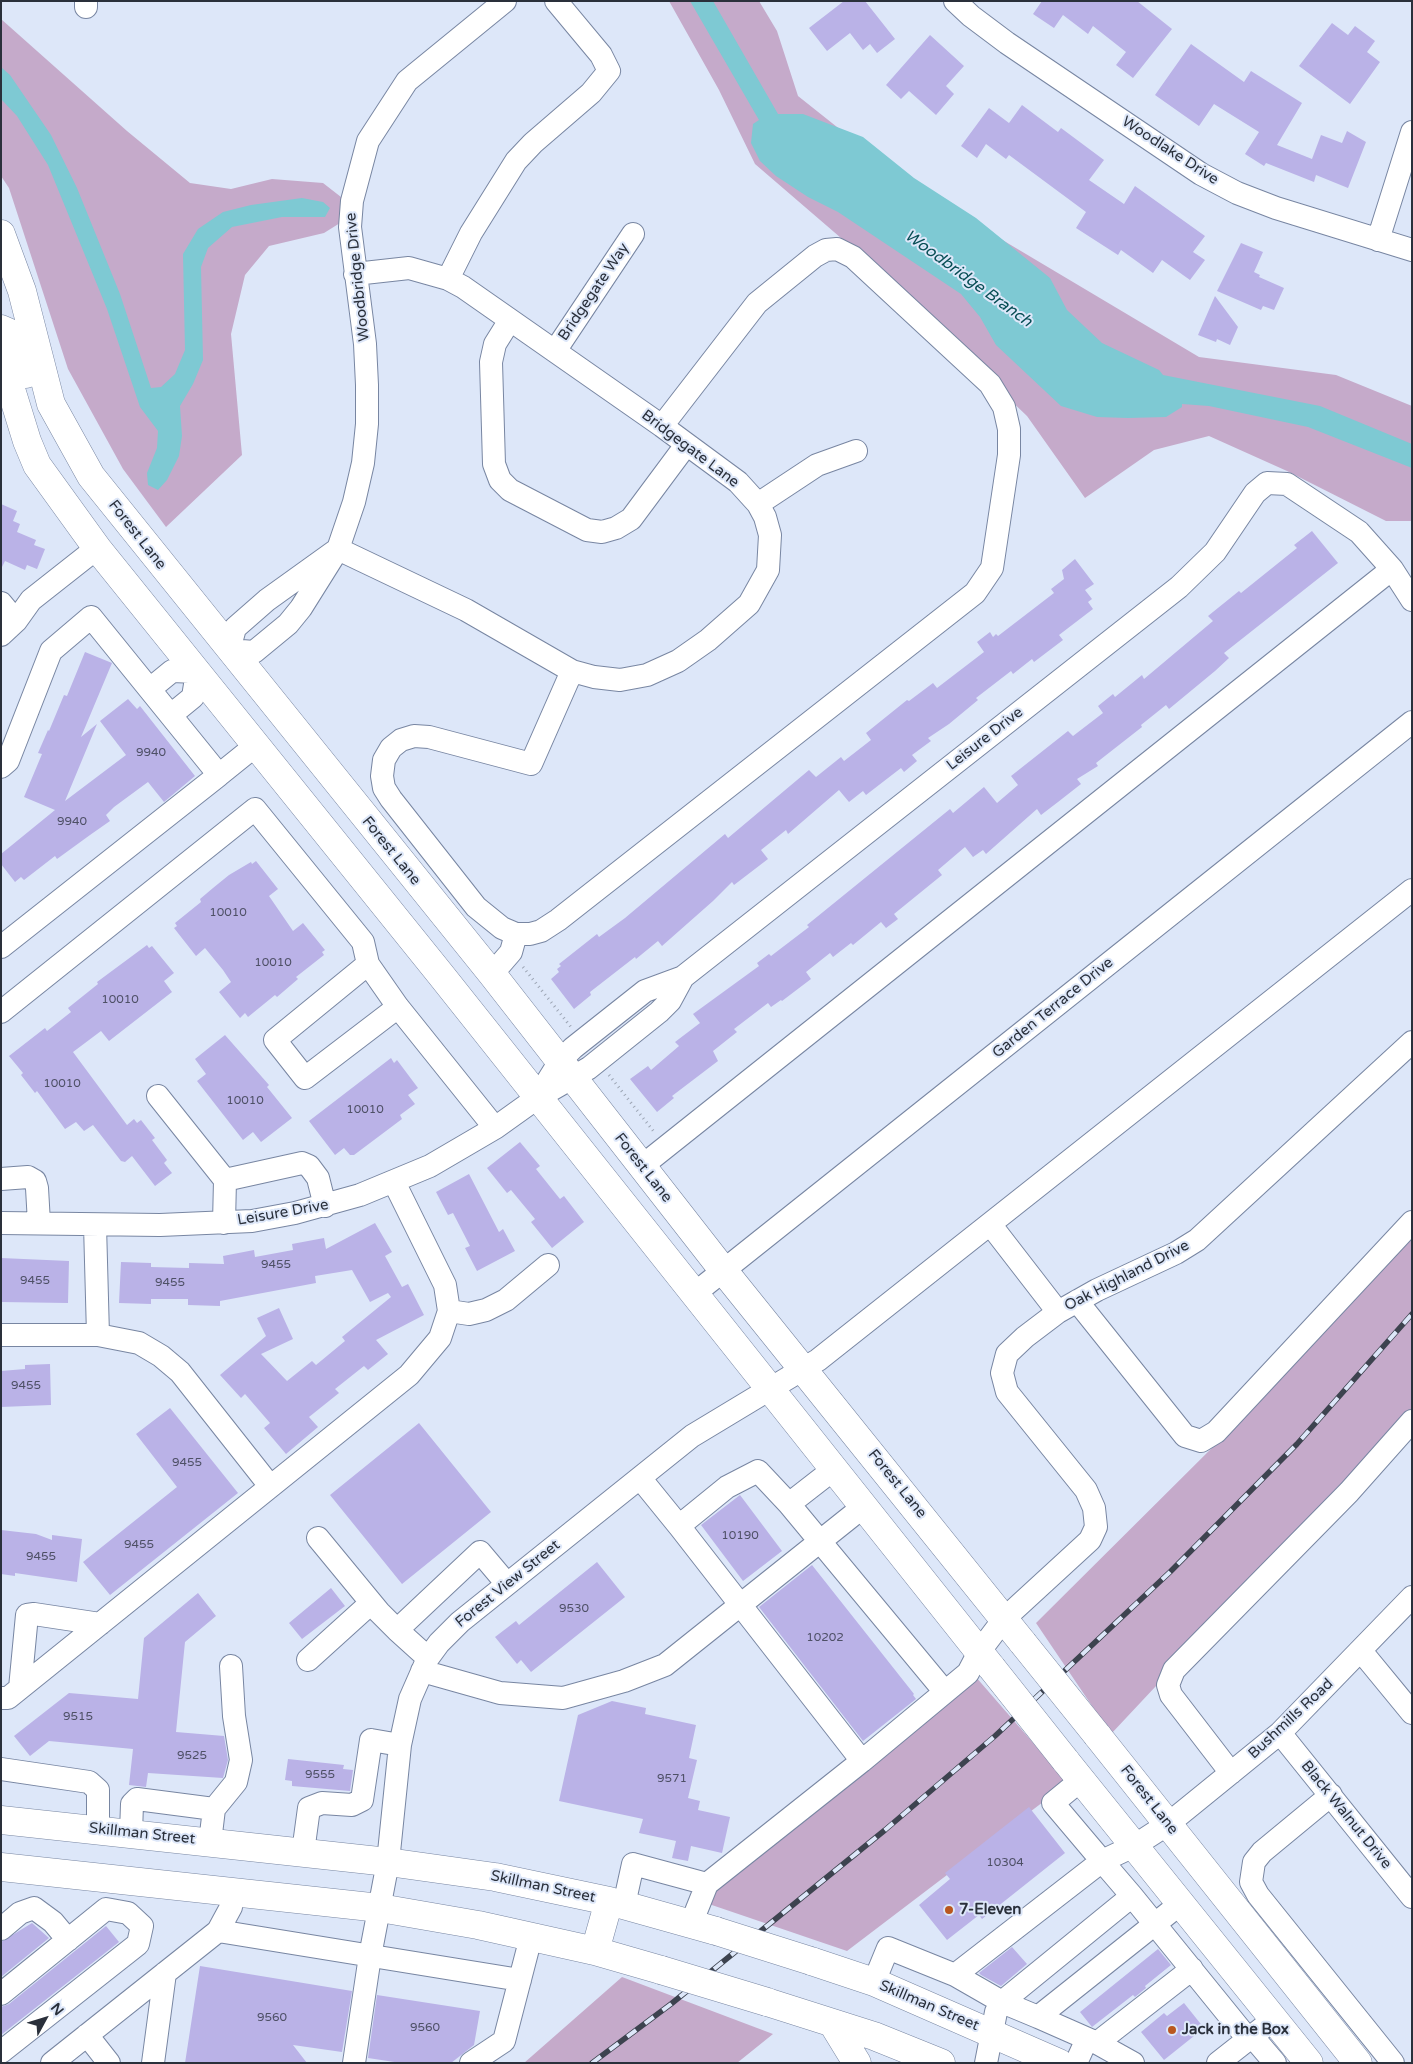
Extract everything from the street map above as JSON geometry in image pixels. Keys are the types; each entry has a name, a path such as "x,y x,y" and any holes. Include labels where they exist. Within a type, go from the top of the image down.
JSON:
{"main road":[{"name":"Forest Lane","path":"1,234 22,291 51,404 91,476 229,650 492,974 723,1270 1097,1734 1358,2063"},
{"path":"1,329 8,332 16,343 31,391 51,404"},
{"path":"1,357 27,441 37,465 97,548 1309,2063"},
{"path":"197,672 229,650"},
{"name":"Skillman Street","path":"1,1820 388,1862 495,1877 616,1903 704,1928 874,1982 1059,2063"},
{"path":"1,1867 380,1908 478,1925 595,1951 661,1970 874,2036 942,2063"},
{"path":"595,1951 616,1903"},
{"path":"1274,2019 1286,2015 1300,2018 1335,2063"},
{"path":"833,2024 857,2063"}],"street":[{"path":"448,279 471,233 516,161 533,143 591,93 609,71 601,55 556,1"},
{"name":"Woodlake Drive","path":"955,1 971,16 1007,43 1201,174 1237,193 1412,250"},
{"name":"Woodbridge Drive","path":"229,650 254,652 288,624 301,608 338,549 354,502 363,463 367,424 365,344 350,227 352,201 368,141 387,108 407,81 502,2"},
{"path":"1378,240 1412,132"},
{"name":"Bridgegate Way","path":"555,351 633,234"},
{"path":"492,974 514,943 530,934 541,931 558,920 975,593 992,568 1009,456 1009,429 1004,407 990,384 853,257 837,249 826,250 815,256 757,302 662,426"},
{"name":"Bridgegate Lane","path":"338,549 466,610 572,671 594,678 620,680 647,676 678,661 708,640 749,604 768,570 770,535 765,517 758,504 738,482 662,426 448,279 409,268 356,274"},
{"path":"510,320 495,344 491,362 494,464 500,480 510,490 587,530 602,532 616,528 631,520 686,445"},
{"path":"758,504 817,465 856,452"},
{"name":"Leisure Drive","path":"1,1223 96,1225 252,1221 325,1206 394,1182 430,1166 495,1128 537,1098 566,1070 573,1048 645,991 683,977 1178,588 1215,552 1255,492 1267,483 1287,484 1323,506 1359,532 1392,568"},
{"path":"8,628 32,600 97,548"},
{"path":"229,650 235,628 267,600 338,549"},
{"path":"642,1166 1392,568 1412,600"},
{"path":"1,603 8,628"},
{"path":"1,767 8,762 51,651 91,616 219,775"},
{"path":"150,689 172,671 197,672 193,696 171,715"},
{"path":"514,943 502,928 476,907 391,799 384,788 382,776 384,760 391,748 401,740 414,736 429,737 531,764 572,671"},
{"name":"Garden Terrace Drive","path":"694,1294 1412,722"},
{"path":"1,947 255,746"},
{"path":"1,1012 255,809 363,942 368,964 398,1007 495,1128"},
{"name":"Forest View Street","path":"354,2063 370,1956 388,1862 400,1745 410,1699 425,1664 460,1622 692,1436 804,1369 1412,890"},
{"path":"368,964 275,1040 305,1078 398,1007"},
{"name":"Oak Highland Drive","path":"707,1884 985,1660 1004,1619 1090,1540 1096,1527 1094,1508 1086,1490 1007,1392 1002,1373 1007,1354 1025,1337 1077,1300 1176,1253 1197,1240 1412,1042"},
{"path":"158,1096 225,1180 224,1222"},
{"path":"225,1180 302,1163 308,1166 318,1178 325,1206"},
{"path":"1,1179 28,1177 34,1181 37,1188 39,1223"},
{"path":"11,1693 100,1624 409,1375 440,1338 449,1311 445,1285 394,1182"},
{"path":"1077,1300 1185,1436 1201,1441 1216,1432 1412,1222"},
{"path":"990,1224 1058,1312"},
{"path":"96,1225 98,1335"},
{"path":"449,1311 469,1314 486,1310 506,1300 548,1265"},
{"path":"1,1335 98,1335 139,1343 161,1356 180,1372 270,1486"},
{"path":"1232,1773 1171,1695 1168,1685 1174,1670 1342,1499 1412,1421"},
{"path":"789,1504 834,1469"},
{"path":"679,1526 727,1487 758,1470 789,1504 945,1692"},
{"path":"640,1478 862,1761"},
{"path":"318,1538 371,1603 397,1630 425,1664 500,1693 563,1698 624,1681 665,1665 864,1507"},
{"path":"397,1630 480,1552 507,1584"},
{"name":"Bushmills Road","path":"956,1975 1102,1861 1134,1846 1168,1824 1232,1773 1280,1733 1412,1598"},
{"path":"308,1660 371,1603"},
{"path":"11,1693 27,1615 34,1614 100,1624"},
{"path":"1361,1651 1412,1713"},
{"path":"210,1842 214,1809 236,1782 242,1760 234,1716 231,1666"},
{"name":"Black Walnut Drive","path":"1280,1733 1412,1897"},
{"path":"303,1852 308,1808 322,1802 352,1805 362,1800 371,1740 400,1745"},
{"path":"1,1769 89,1782 98,1790 98,1830"},
{"path":"1073,1770 1053,1803 1192,1969 1274,2063"},
{"path":"1331,1796 1262,1852 1254,1862 1251,1882 1258,1895 1393,2063"},
{"path":"131,1833 132,1804 137,1799 214,1809"},
{"path":"616,1903 632,1864 707,1884 704,1928"},
{"path":"52,2063 218,1931 231,1907 233,1892"},
{"path":"986,2063 996,2012 1002,2002 1132,1896"},
{"path":"1038,2017 1180,1904"},
{"path":"1,1928 20,1913 34,1908 53,1922 68,1940"},
{"path":"1,1994 106,1909 128,1913 142,1926 138,1944 1,2052"},
{"path":"218,1931 520,1980"},
{"path":"471,2063 504,2041 531,1937"},
{"path":"874,1982 888,1948 956,1975 1002,2002 1092,2041 1133,2063"},
{"path":"1076,2063 1092,2041 1192,1969"},
{"path":"153,2063 165,1973"},
{"path":"1218,2063 1274,2019"},
{"path":"87,2035 109,2063"}],"path":[{"path":"514,943 575,1032"},
{"path":"605,1070 666,1147"}],"shaded area":[{"path":"669,1 759,1 777,31 798,96 910,185 1199,357 1336,375 1412,406 1412,521 1386,521 1287,471 1209,436 1154,450 1085,498 1027,416 841,238 755,164 719,90"},
{"path":"1,19 127,131 190,183 231,189 272,179 323,183 341,197 340,223 324,233 269,246 245,275 231,334 242,455 166,527 123,469 68,369 9,188 1,176"},
{"path":"1412,1218 1412,1413 1111,1734 1036,1623 1228,1432"},
{"path":"975,1676 1068,1783 847,1951 703,1902"},
{"path":"622,1977 773,2034 737,2063 524,2063"}],"water":[{"name":"Woodbridge Branch","path":"690,1 713,1 778,114 803,114 863,137 914,178 976,218 1050,278 1067,310 1102,343 1159,370 1163,375 1320,406 1412,444 1412,468 1308,427 1209,406 1182,404 1182,407 1166,417 1128,418 1097,417 1061,406 996,345 980,317 961,294 838,212 808,197 776,176 760,161 751,143 753,124 759,120"},
{"path":"1,67 10,75 51,135 77,188 120,294 151,388 161,387 175,374 185,350 183,254 198,229 223,212 251,205 302,198 323,202 330,208 325,217 282,217 232,227 208,248 201,267 203,360 193,384 180,406 182,436 179,456 167,480 158,490 148,485 147,473 157,448 158,431 140,407 107,309 48,165 17,116 1,99"}],"building":[{"path":"844,1 865,1 895,39 877,53 870,44 863,50 850,33 827,51 809,28"},
{"path":"1042,1 1137,1 1172,29 1133,78 1116,65 1126,52 1093,26 1088,34 1063,15 1054,28 1033,14"},
{"path":"1332,23 1348,35 1355,26 1375,41 1367,52 1380,62 1350,104 1299,66"},
{"path":"930,35 964,66 946,86 954,94 936,115 909,91 901,99 886,85"},
{"path":"1191,44 1244,82 1251,71 1302,103 1277,145 1312,159 1321,135 1342,143 1347,131 1366,142 1348,188 1316,175 1314,182 1266,163 1264,166 1245,154 1259,132 1214,104 1199,126 1155,95"},
{"path":"1022,105 1058,132 1061,128 1104,160 1089,180 1124,204 1135,186 1205,236 1193,252 1205,260 1190,280 1162,260 1153,273 1121,250 1118,255 1076,228 1086,212 1009,155 1006,159 986,144 977,158 961,146 989,108 1009,123"},
{"path":"1241,243 1263,252 1254,272 1260,275 1259,277 1284,288 1274,310 1263,306 1261,310 1217,291"},
{"path":"1215,296 1238,327 1230,345 1217,339 1216,342 1198,335"},
{"path":"1,504 17,511 13,521 20,524 17,532 36,540 34,545 45,549 37,569 27,565 25,570 5,561 1,569"},
{"path":"1312,531 1338,563 1224,653 1229,658 1215,671 1169,709 1166,705 1141,725 1142,727 1096,763 1098,766 1077,779 1081,784 1058,802 1041,815 1037,809 986,854 983,850 973,857 965,847 938,870 942,875 894,914 898,919 886,928 881,922 853,945 851,943 833,957 830,953 806,972 811,979 782,1001 771,1007 768,1003 734,1029 737,1032 713,1051 718,1061 672,1096 674,1098 657,1112 630,1079 648,1066 651,1070 679,1046 675,1042 700,1023 693,1014 759,966 757,963 769,954 771,956 809,927 807,925 950,809 953,813 984,787 997,803 1018,785 1011,776 1068,731 1073,736 1103,713 1098,706 1113,694 1115,697 1142,675 1144,679 1213,621 1208,616 1239,591 1241,593 1297,548 1294,545"},
{"path":"1075,559 1094,584 1085,590 1092,599 1088,602 1093,609 1059,635 1063,640 1034,662 1032,659 1013,674 1011,671 976,698 978,700 949,724 928,738 931,741 912,755 917,761 904,772 901,768 866,795 863,791 849,802 839,790 788,834 786,830 761,850 768,859 734,885 732,882 662,946 658,941 636,959 635,957 590,992 591,995 574,1009 551,979 559,972 557,969 561,966 559,964 597,934 599,937 625,918 725,834 728,838 809,770 816,777 841,757 844,761 871,740 866,733 907,700 909,701 933,683 937,688 984,652 977,642 990,632 993,637 996,634 998,636 1054,593 1051,589 1064,579 1062,570"},
{"path":"85,652 112,663 81,737 97,724 65,801 126,755 100,721 128,699 137,709 140,706 195,776 164,802 148,782 106,815 110,821 57,859 55,856 24,880 21,877 15,882 1,864 1,854 55,810 24,797 42,754 38,753 64,695 67,696"},
{"path":"256,861 278,889 269,896 293,931 303,923 325,950 322,952 324,955 296,977 298,979 277,997 275,995 248,1017 245,1013 240,1018 219,992 231,982 223,970 205,948 196,956 174,928 177,926 175,923 201,902 200,899 213,888 229,875"},
{"path":"147,945 149,948 152,946 174,973 164,981 172,992 109,1041 101,1031 73,1052 127,1125 134,1119 137,1123 141,1120 155,1138 152,1140 167,1160 164,1163 172,1173 155,1186 132,1156 125,1162 121,1161 93,1125 84,1131 76,1122 65,1129 37,1091 35,1093 21,1075 23,1073 9,1056 45,1028 47,1031 71,1012 68,1008 98,984 97,982"},
{"path":"225,1035 269,1085 267,1087 292,1118 261,1142 253,1132 243,1140 197,1081 206,1074 195,1059"},
{"path":"391,1058 394,1063 397,1060 418,1088 408,1095 415,1104 400,1115 402,1119 354,1155 350,1155 344,1148 335,1155 309,1121"},
{"path":"520,1142 540,1166 536,1169 560,1199 564,1196 584,1222 552,1248 531,1222 535,1219 511,1190 507,1193 487,1168"},
{"path":"469,1174 499,1232 503,1229 515,1251 477,1271 465,1248 470,1246 453,1213 448,1215 436,1192"},
{"path":"375,1223 392,1252 385,1256 402,1287 408,1284 424,1315 376,1340 388,1354 368,1370 364,1366 335,1389 339,1393 309,1417 318,1427 286,1454 264,1428 270,1423 245,1394 241,1398 220,1375 266,1336 257,1318 279,1308 293,1339 261,1354 287,1381 312,1361 316,1365 345,1341 342,1337 391,1297 388,1293 370,1302 352,1270 315,1276 316,1283 220,1301 220,1306 188,1305 188,1299 151,1299 151,1304 119,1303 121,1262 151,1263 151,1267 189,1268 189,1263 224,1264 223,1256 254,1250 255,1257 293,1250 292,1244 324,1238 326,1249"},
{"path":"1,1258 69,1261 68,1303 1,1302"},
{"path":"50,1364 51,1405 1,1407 1,1371 25,1369 25,1365"},
{"path":"170,1408 238,1493 110,1595 83,1562 177,1487 136,1434"},
{"path":"419,1423 491,1512 402,1584 330,1495"},
{"path":"740,1495 782,1551 743,1581 701,1525"},
{"path":"1,1530 36,1534 52,1540 52,1535 82,1539 77,1582 15,1573 15,1576 1,1574"},
{"path":"597,1562 625,1597 531,1672 521,1660 517,1664 495,1637 516,1621 519,1625"},
{"path":"812,1565 916,1699 863,1741 759,1607"},
{"path":"331,1588 345,1606 302,1639 289,1623"},
{"path":"198,1593 216,1616 185,1642 176,1732 224,1736 228,1760 223,1778 148,1773 146,1787 129,1785 133,1749 49,1741 30,1756 14,1736 69,1693 138,1699 144,1638"},
{"path":"612,1701 646,1708 645,1714 696,1725 689,1758 697,1760 688,1798 700,1801 698,1810 730,1817 722,1853 691,1846 688,1861 672,1858 676,1841 639,1833 643,1819 559,1801 578,1715"},
{"path":"288,1759 344,1765 343,1769 353,1770 350,1791 292,1786 292,1781 285,1780"},
{"path":"1029,1807 1065,1853 982,1919 979,1915 947,1940 919,1905 950,1879 945,1873"},
{"path":"32,1923 49,1938 1,1977 1,1942"},
{"path":"106,1926 119,1942 1,2035 1,2007 9,2004"},
{"name":"7-Eleven","path":"1012,1947 1027,1964 1001,1986 979,1973"},
{"path":"1158,1949 1171,1965 1145,1986 1146,1988 1135,1997 1133,1995 1092,2027 1080,2012"},
{"path":"200,1966 352,1991 342,2052 293,2045 307,2063 185,2063"},
{"path":"377,1995 480,2011 474,2045 451,2063 401,2063 368,2058"},
{"name":"Jack in the Box","path":"1184,2003 1204,2028 1164,2060 1141,2032 1164,2013 1167,2016"}],"railway":[{"path":"592,2063 671,2004 885,1830 995,1736 1170,1572 1297,1444 1412,1314"}],"place":[{"name":"7-Eleven","path":"949,1910"},
{"name":"Jack in the Box","path":"1172,2030"}]}
